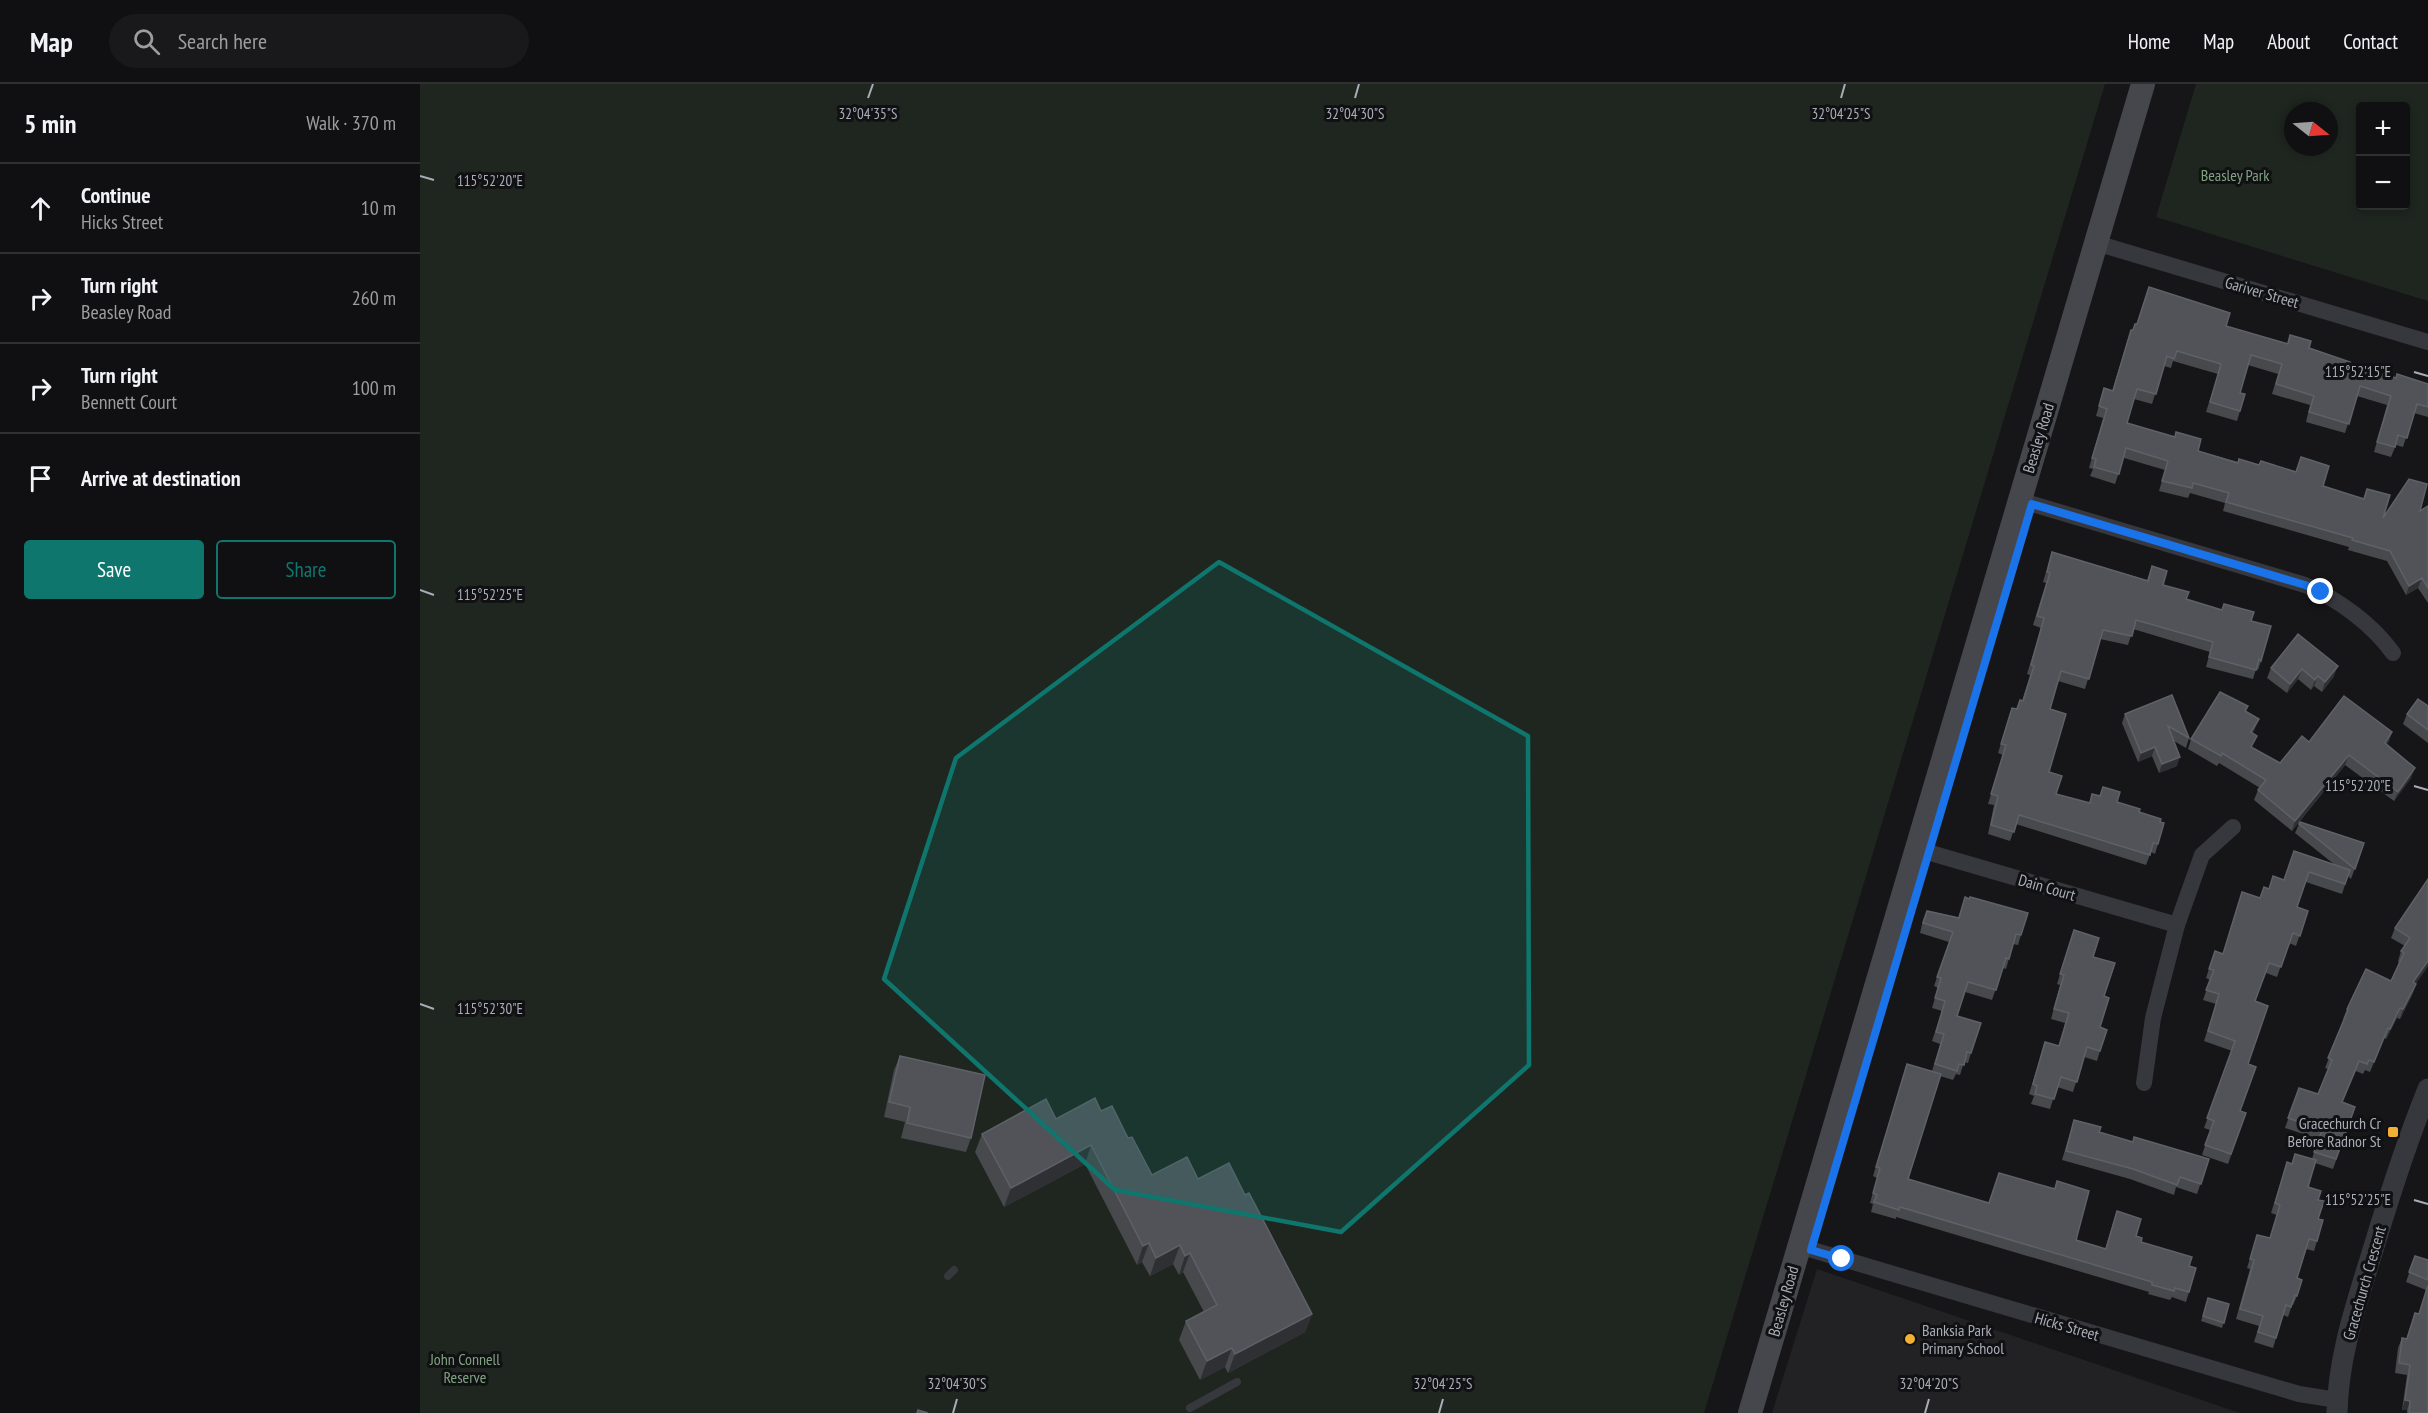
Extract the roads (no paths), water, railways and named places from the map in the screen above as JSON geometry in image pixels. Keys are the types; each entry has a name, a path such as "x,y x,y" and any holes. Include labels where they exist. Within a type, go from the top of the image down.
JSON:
{"main road":[{"name":"Beasley Road","path":"2102,245 2143,84"},
{"name":"Beasley Road","path":"1750,1413 1805,1248 2102,245 2156,84"},
{"name":"Beasley Road","path":"1764,1413 1805,1248"}],"street":[{"name":"Gariver Street","path":"2102,245 2428,342"},
{"path":"2026,502 2305,585 2342,605 2384,641 2393,653"},
{"path":"2144,1083 2153,1018 2176,925 2202,855 2234,827"},
{"name":"Dain Court","path":"1923,850 2176,925"},
{"name":"Gracechurch Crescent","path":"2337,1406 2343,1360 2361,1288 2397,1168 2428,1089"},
{"name":"Hicks Street","path":"1805,1248 2337,1406"}],"lane":[{"path":"1190,1408 1237,1382"}],"place":[{"name":"Gracechurch Cr Before Radnor St","path":"2393,1132"},
{"name":"Banksia Park Primary School","path":"1910,1339"}],"park label":[{"name":"Beasley Park","path":"2235,175"},
{"name":"John Connell Reserve","path":"465,1368"}]}
